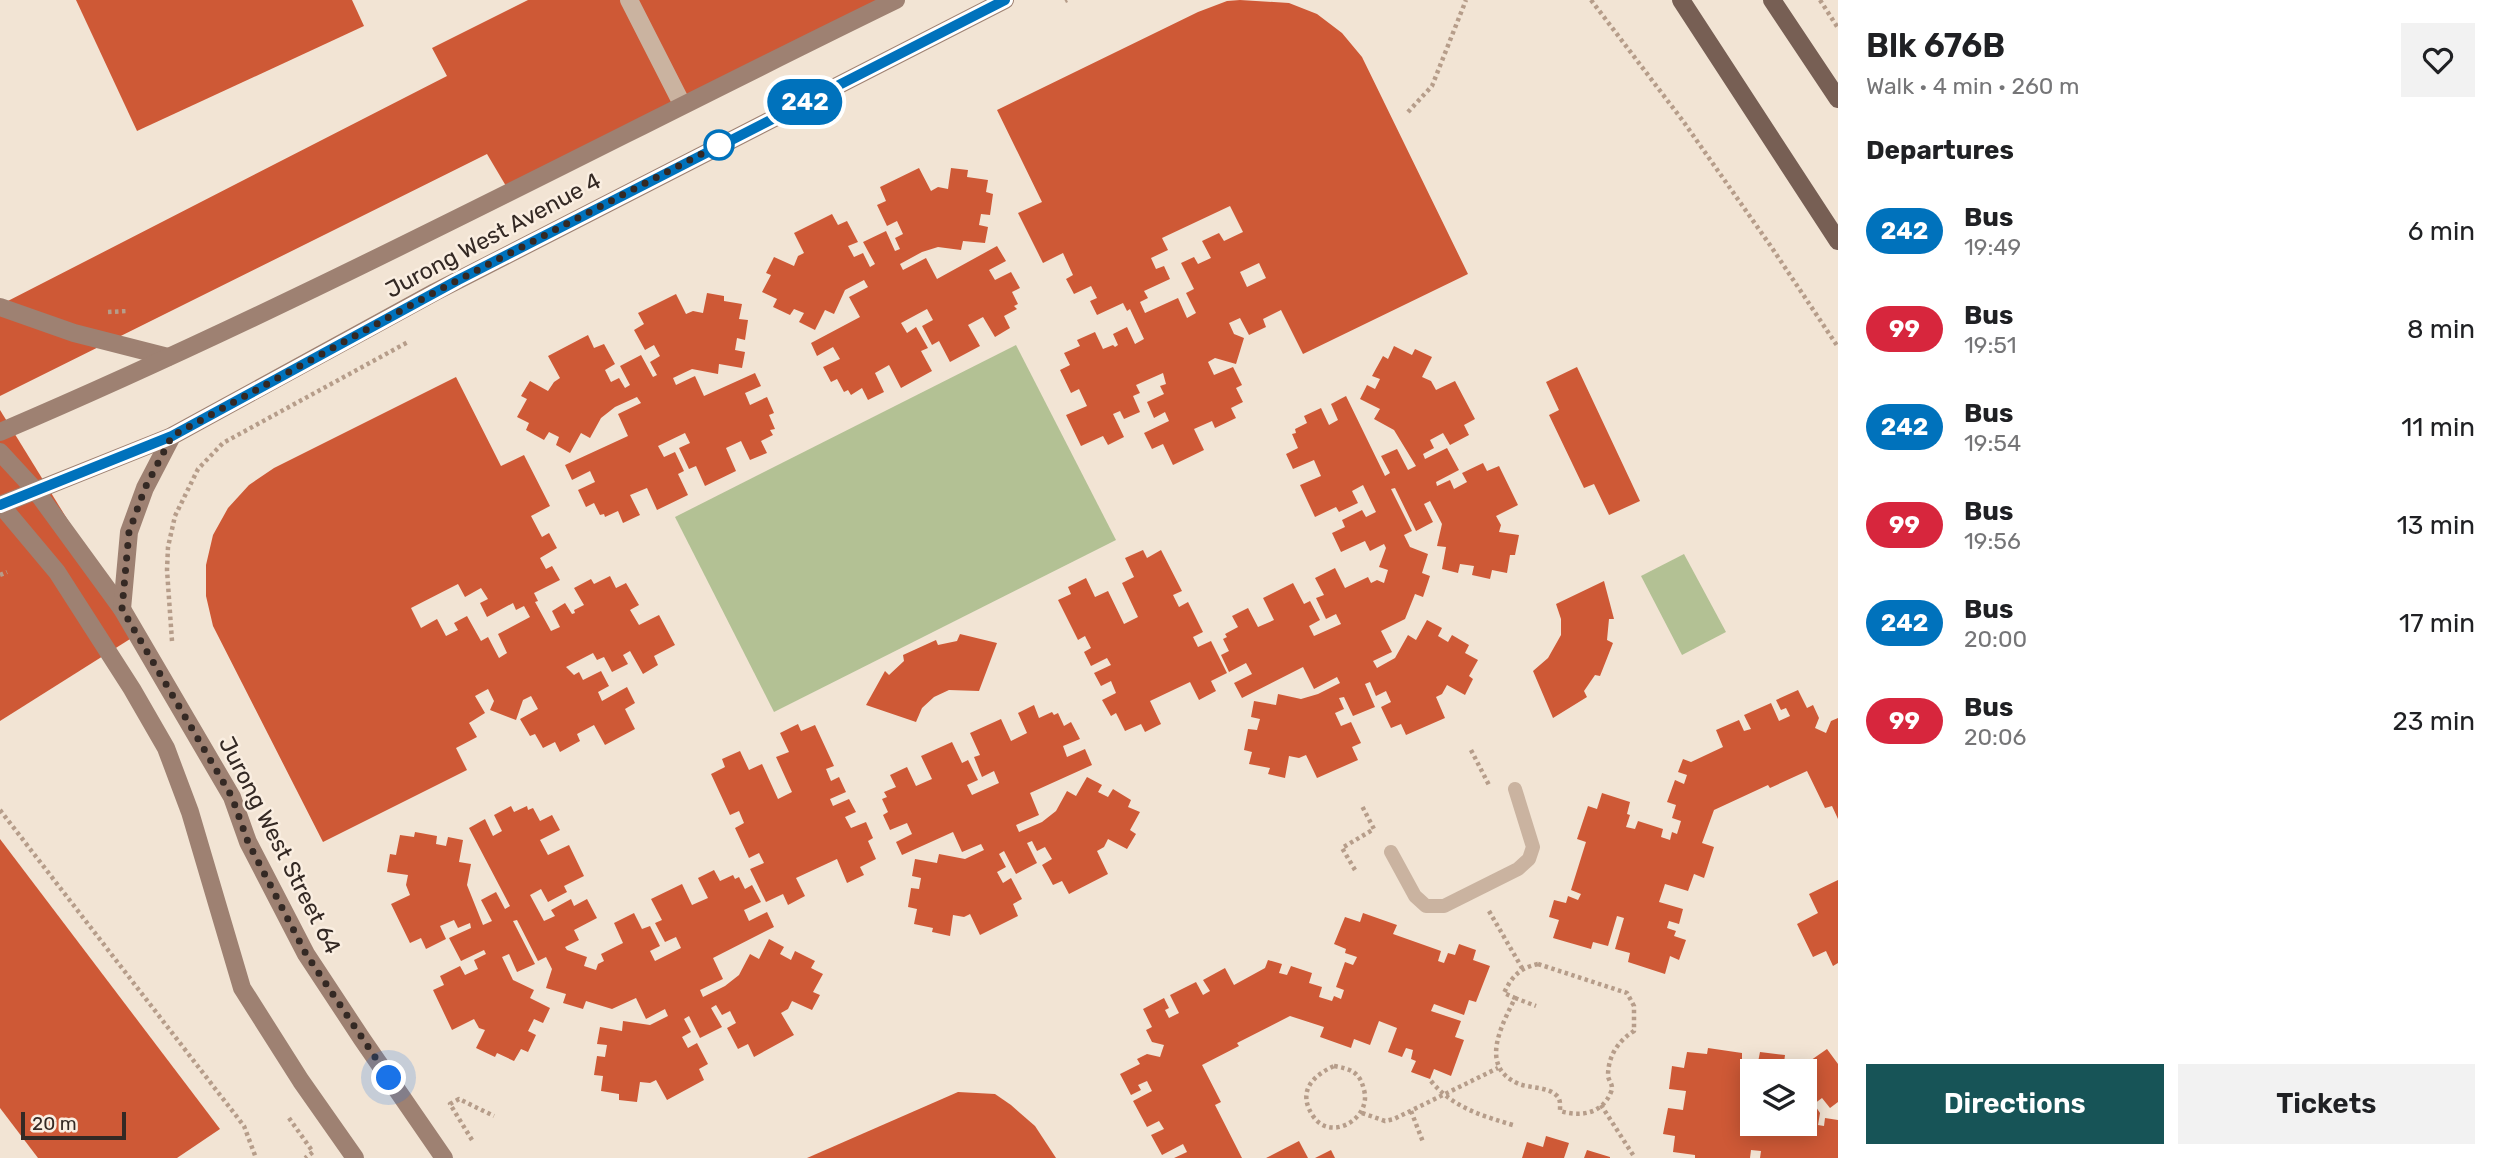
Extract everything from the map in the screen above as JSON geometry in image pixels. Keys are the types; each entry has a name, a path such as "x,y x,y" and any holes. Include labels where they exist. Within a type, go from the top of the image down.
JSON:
{"main road":[{"name":"Jurong West Avenue 4","path":"0,432 168,357 490,204 682,104 896,0"},
{"name":"Jurong West Avenue 4","path":"0,504 172,436 458,280 1005,0"},
{"path":"1681,0 1838,241"},
{"path":"1772,0 1838,99"},
{"path":"0,307 74,333 168,357"},
{"path":"122,609 129,532 145,488 172,436"},
{"name":"Jurong West Street 64","path":"0,452 36,491 122,609 232,797 248,842 306,954 444,1158"},
{"path":"0,504 57,572 132,689 166,748 190,812 242,988 301,1081 355,1158"}],"street":[{"path":"629,0 682,104"}],"lane":[{"path":"1391,852 1415,896 1426,906 1444,906 1518,869 1530,859 1533,847 1516,789"}],"path":[{"path":"1408,112 1432,86 1466,0"},
{"path":"1591,0 1683,121 1838,347"},
{"path":"1820,0 1838,29"},
{"path":"177,652 173,643 167,570 168,547 175,516 198,469 223,443 408,342"},
{"path":"0,575 7,572"},
{"path":"1471,750 1492,792"},
{"path":"1355,870 1342,848 1374,829 1362,806"},
{"path":"0,810 244,1126 256,1158"},
{"path":"1475,890 1522,968"},
{"path":"1515,998 1499,1030 1495,1050 1499,1068 1517,1083 1555,1093 1559,1098 1560,1111 1583,1115 1598,1110 1611,1093 1612,1087 1608,1078 1615,1047 1621,1039 1634,1031 1634,1006 1627,992 1538,964 1522,968 1504,992 1536,1006"},
{"path":"1334,1066 1349,1068 1361,1078 1367,1100 1362,1113 1348,1124 1330,1129 1318,1123 1311,1114 1307,1101 1309,1085 1316,1074 1334,1066"},
{"path":"1362,1113 1385,1121 1499,1068"},
{"path":"1431,1081 1442,1095 1457,1105 1516,1126"},
{"path":"472,1140 450,1104 458,1099 494,1116"},
{"path":"1601,1105 1635,1158"},
{"path":"1410,1111 1423,1142"},
{"path":"289,1118 313,1152 305,1158"}],"green space":[{"path":"1016,345 1116,540 774,712 675,517"},
{"path":"1684,554 1726,632 1682,655 1641,576"}],"building":[{"path":"76,0 352,0 364,26 137,131"},
{"path":"528,0 878,0 506,186 487,154 0,396 0,305 447,76 432,48"},
{"path":"1227,1 1289,3 1317,14 1342,33 1362,57 1468,274 1303,354 1281,310 1263,319 1266,327 1249,335 1240,318 1229,323 1234,334 1244,338 1236,364 1215,358 1208,362 1214,375 1233,367 1242,385 1236,388 1243,402 1231,408 1236,418 1215,428 1212,421 1194,429 1204,450 1173,465 1163,444 1152,449 1144,433 1169,421 1165,412 1154,418 1147,402 1164,394 1160,386 1166,384 1163,373 1136,385 1140,393 1133,396 1140,412 1124,419 1120,411 1113,414 1124,437 1108,445 1103,436 1081,446 1066,415 1087,406 1079,389 1071,393 1060,370 1070,365 1064,353 1080,346 1077,340 1095,332 1103,349 1118,345 1113,334 1127,327 1135,344 1144,339 1130,309 1127,311 1123,303 1097,315 1090,301 1097,298 1091,286 1074,294 1066,279 1073,275 1063,253 1043,263 1018,213 1042,202 997,110 1198,12","holes":["1230,206 1243,232 1224,241 1219,233 1202,241 1211,258 1198,264 1194,257 1181,263 1194,289 1186,293 1196,313 1187,318 1178,298 1145,313 1140,302 1148,298 1144,291 1170,279 1164,266 1156,269 1151,258 1168,250 1162,238","1259,263 1266,278 1247,287 1240,272"]},
{"path":"919,168 931,191 938,187 948,189 951,168 968,170 967,177 988,180 986,192 993,194 990,215 981,214 979,225 988,227 985,243 963,241 961,250 938,247 922,252 900,264 903,270 926,258 937,279 997,246 1006,261 989,270 995,280 1011,272 1020,288 1012,292 1018,304 1014,306 1017,309 1004,316 1010,328 995,337 983,317 968,325 980,346 950,362 939,341 932,345 922,326 933,320 927,309 901,323 907,333 916,327 928,348 921,351 932,371 901,388 889,365 875,373 884,392 868,400 862,388 851,395 848,390 844,392 837,379 831,382 823,367 840,359 833,347 817,356 811,343 860,317 849,297 868,287 864,280 845,290 834,314 825,310 815,330 799,322 804,313 794,309 790,315 773,307 777,299 762,292 771,275 766,273 774,257 794,266 798,256 804,253 794,233 832,214 838,225 847,221 858,242 848,246 854,257 863,253 870,267 875,264 863,242 886,231 895,251 900,249 895,238 903,234 897,221 887,226 877,205 886,201 880,187"},
{"path":"707,293 724,296 724,301 742,304 739,319 748,320 745,340 737,338 735,350 745,352 742,368 719,364 718,374 692,369 673,378 676,385 695,376 704,396 755,373 761,386 745,393 750,405 767,397 774,413 769,415 775,429 770,430 773,435 761,441 767,453 750,460 741,441 726,448 736,471 705,486 696,466 689,469 679,448 690,443 685,433 658,446 664,457 675,452 684,471 678,474 688,495 657,510 647,488 630,495 640,515 623,523 618,511 605,517 604,514 600,515 594,503 586,507 578,490 595,482 590,471 572,480 565,465 628,436 618,414 641,403 637,397 615,407 601,418 590,438 581,433 570,453 556,445 559,437 549,432 544,440 526,430 529,423 517,417 527,399 521,396 530,381 548,391 560,378 548,356 588,335 594,348 604,344 615,364 605,370 611,382 619,378 625,388 630,385 620,366 641,355 653,377 657,375 650,362 660,356 654,345 645,350 634,330 644,324 638,313 676,294 686,314 693,311 703,313"},
{"path":"1394,346 1412,355 1415,349 1432,357 1422,377 1431,381 1436,390 1455,381 1475,419 1464,425 1469,435 1450,445 1443,433 1430,440 1434,448 1423,454 1425,459 1447,448 1459,470 1436,482 1437,486 1450,480 1454,489 1467,482 1462,473 1483,463 1487,471 1499,466 1518,505 1496,516 1501,525 1499,532 1519,535 1515,555 1510,555 1507,573 1492,570 1490,579 1472,575 1474,566 1460,564 1458,573 1442,569 1446,547 1437,546 1442,524 1430,501 1424,504 1433,522 1416,531 1395,488 1391,489 1412,531 1404,535 1410,547 1428,554 1422,573 1430,576 1423,597 1415,594 1405,619 1381,631 1392,652 1373,661 1377,668 1395,658 1408,635 1416,640 1427,620 1442,628 1438,636 1448,642 1452,635 1469,645 1465,653 1478,660 1469,676 1473,679 1465,695 1447,685 1442,694 1436,697 1445,718 1406,735 1401,724 1391,728 1381,707 1391,702 1386,691 1376,696 1370,682 1365,684 1375,707 1353,716 1344,697 1339,698 1344,709 1335,713 1341,726 1351,722 1361,743 1352,747 1358,760 1317,778 1306,755 1299,758 1289,756 1285,778 1268,774 1270,768 1249,764 1252,752 1244,750 1248,729 1257,730 1260,719 1251,717 1254,701 1276,705 1278,694 1301,699 1340,683 1337,677 1314,689 1303,667 1242,698 1234,683 1252,674 1246,663 1229,672 1221,655 1229,651 1223,639 1227,637 1225,634 1238,627 1232,616 1248,608 1258,627 1274,620 1263,598 1293,583 1304,604 1310,601 1320,620 1309,626 1314,636 1341,624 1336,614 1326,619 1316,598 1324,595 1315,578 1335,568 1345,588 1368,577 1371,583 1377,580 1384,583 1388,570 1379,567 1386,548 1384,544 1370,551 1365,541 1341,552 1332,533 1345,527 1342,520 1362,510 1366,517 1376,512 1363,485 1352,491 1358,503 1339,512 1336,507 1315,517 1300,485 1321,476 1314,460 1293,469 1286,454 1298,448 1292,434 1296,433 1295,429 1307,423 1304,416 1321,408 1329,425 1338,420 1331,404 1346,396 1385,476 1390,473 1381,456 1397,449 1408,470 1416,466 1394,430 1374,419 1380,409 1360,399 1367,385 1375,389 1380,379 1372,376 1383,356 1388,359"},
{"path":"1577,367 1640,501 1609,515 1594,484 1584,488 1549,415 1559,410 1546,382"},
{"path":"456,377 501,466 524,455 550,506 531,516 542,537 549,533 557,548 540,558 546,569 552,566 560,580 534,593 538,601 535,602 551,631 560,627 552,611 565,603 572,614 584,605 574,588 591,579 594,584 610,576 616,588 626,583 639,605 630,610 639,625 659,615 675,645 654,656 658,665 643,674 630,651 623,655 628,664 612,672 604,657 597,660 593,653 566,667 574,675 579,672 583,680 601,671 609,686 598,692 602,701 627,687 635,703 625,709 635,729 605,745 594,725 577,734 580,741 560,752 555,742 543,748 535,734 530,736 520,719 538,709 531,696 523,700 516,720 490,710 494,701 488,689 475,696 485,713 469,723 477,737 456,748 467,770 323,842 213,626 206,596 206,565 213,535 228,508 249,485 274,468","holes":["458,584 465,597 481,588 488,599 480,603 487,617 513,603 516,610 524,606 530,617 498,634 507,653 499,658 488,637 481,641 467,616 454,623 458,630 446,636 437,619 421,628 411,608"]},
{"path":"0,410 138,634 0,721"},
{"path":"1143,550 1147,558 1161,550 1182,591 1173,595 1179,607 1188,602 1203,632 1193,637 1198,647 1211,641 1227,673 1211,681 1216,691 1199,700 1190,682 1150,701 1161,724 1145,732 1141,724 1125,731 1116,713 1111,716 1102,700 1116,693 1111,681 1101,686 1094,673 1111,665 1107,658 1091,666 1084,652 1091,648 1085,636 1078,640 1058,600 1071,594 1068,587 1086,578 1095,597 1108,591 1124,624 1138,617 1122,583 1134,577 1125,558"},
{"path":"1604,581 1614,619 1609,619 1607,640 1613,643 1600,676 1595,675 1584,691 1587,697 1553,718 1533,671 1548,658 1561,635 1561,619 1556,604"},
{"path":"960,634 997,643 979,691 949,690 934,697 922,708 916,722 866,705 885,671 889,675 904,661 903,655 936,640 938,645 957,641"},
{"path":"1798,690 1807,708 1813,705 1819,718 1815,728 1826,733 1831,721 1838,718 1838,819 1832,806 1825,808 1807,771 1770,788 1768,785 1714,810 1702,843 1714,847 1704,878 1694,874 1688,891 1665,884 1659,902 1683,909 1679,924 1669,921 1667,928 1676,931 1674,936 1686,940 1679,960 1670,956 1665,974 1628,962 1630,953 1615,949 1624,918 1617,916 1608,946 1593,942 1591,949 1553,938 1559,920 1549,917 1554,900 1566,903 1568,896 1578,900 1581,894 1571,890 1586,842 1577,839 1588,806 1597,809 1602,793 1630,802 1626,827 1635,829 1638,821 1663,829 1661,837 1670,840 1672,832 1677,834 1681,821 1672,818 1676,805 1667,802 1675,780 1684,784 1687,775 1678,772 1683,759 1691,762 1723,747 1716,730 1739,720 1744,731 1751,729 1744,715 1771,703 1779,721 1790,716 1786,708 1781,710 1776,700"},
{"path":"1034,705 1039,718 1052,712 1054,715 1058,713 1064,726 1071,722 1080,739 1063,746 1067,757 1085,749 1092,765 1030,793 1039,815 1016,825 1019,832 1042,822 1056,811 1067,791 1076,796 1087,777 1102,785 1098,792 1108,797 1113,789 1131,800 1128,807 1140,812 1130,830 1136,834 1127,849 1108,839 1104,847 1097,851 1108,874 1069,894 1062,881 1053,885 1042,865 1052,859 1045,847 1037,851 1032,841 1027,843 1037,863 1016,874 1004,851 999,854 1006,867 997,872 1003,883 1011,878 1022,899 1013,904 1018,916 980,935 970,914 964,917 953,915 950,936 932,932 933,928 914,924 917,909 908,907 911,888 919,889 921,878 912,876 915,859 937,863 939,854 965,859 984,850 981,844 962,852 953,832 902,855 896,842 912,834 907,823 890,830 883,815 888,812 882,799 887,797 884,792 896,787 890,775 907,767 916,786 932,779 921,756 952,742 962,763 968,760 978,780 967,785 972,795 999,783 994,771 982,777 974,757 980,755 970,733 1001,719 1011,741 1027,733 1018,713"},
{"path":"798,724 801,731 815,725 834,766 826,769 831,781 839,777 846,792 830,799 833,806 849,799 856,812 845,817 851,828 866,822 873,838 868,841 876,859 860,867 864,875 847,883 837,859 796,878 805,896 788,905 783,894 766,902 750,869 764,863 759,853 749,858 735,828 744,823 739,811 730,815 711,774 725,767 722,759 740,751 749,770 762,764 778,799 792,792 776,757 789,752 780,733"},
{"path":"511,806 514,812 527,806 528,810 533,808 540,821 552,815 560,830 540,840 548,855 569,845 584,876 564,886 567,892 548,902 541,889 530,895 544,921 555,916 551,910 571,899 574,906 587,899 597,918 574,930 579,940 565,947 587,957 584,966 596,970 598,964 604,961 601,954 623,943 614,923 634,913 642,929 650,926 660,946 650,951 655,961 681,948 676,937 665,942 655,923 662,920 651,899 682,884 692,905 708,898 698,878 714,870 720,881 733,875 735,879 739,877 745,889 752,885 761,902 744,910 749,921 767,912 774,927 713,958 723,979 700,990 703,997 725,986 739,975 750,954 759,959 769,939 784,947 780,954 791,960 795,951 815,961 811,968 823,974 813,992 820,995 812,1010 792,1001 788,1009 781,1013 794,1035 754,1057 748,1044 738,1049 727,1028 736,1023 730,1011 722,1015 716,1005 711,1008 722,1027 700,1038 689,1016 684,1019 691,1032 682,1037 688,1048 697,1043 708,1064 699,1069 704,1080 667,1100 656,1080 650,1083 640,1082 637,1102 619,1100 619,1094 601,1091 603,1076 594,1075 597,1056 605,1057 607,1045 597,1044 600,1027 622,1031 623,1021 650,1025 668,1016 665,1009 646,1019 636,998 612,1009 586,1001 583,1009 563,1003 566,994 546,988 552,969 546,957 538,961 517,920 513,921 535,964 517,972 509,954 502,957 513,980 534,990 530,998 550,1008 543,1023 534,1019 528,1031 536,1035 528,1052 521,1049 514,1061 497,1053 495,1057 476,1048 485,1030 479,1028 474,1019 452,1030 433,990 444,985 440,976 460,966 465,975 478,969 474,960 486,954 484,950 461,961 449,938 471,928 470,923 458,928 454,920 440,926 446,939 426,949 421,938 410,943 391,904 410,895 406,885 408,875 387,872 390,854 396,855 400,835 414,837 415,832 437,836 436,844 446,846 448,837 463,840 459,862 471,864 467,885 483,925 492,921 481,900 496,892 505,909 510,906 469,828 485,819 493,836 502,831 494,815"},
{"path":"0,839 220,1129 177,1158 38,1158 0,1108"},
{"path":"1838,880 1838,963 1833,966 1826,951 1813,957 1797,924 1818,913 1809,894"},
{"path":"1363,913 1397,925 1393,934 1441,951 1438,961 1444,963 1448,953 1455,955 1459,944 1476,950 1473,960 1490,966 1476,1002 1469,1000 1464,1015 1434,1004 1431,1011 1461,1021 1455,1037 1464,1040 1451,1076 1434,1069 1430,1079 1411,1072 1416,1061 1411,1059 1413,1050 1406,1048 1402,1057 1388,1052 1397,1028 1379,1021 1370,1045 1354,1039 1351,1048 1320,1037 1324,1027 1290,1016 1237,1043 1239,1046 1202,1065 1221,1102 1215,1105 1242,1158 1174,1158 1187,1152 1183,1144 1162,1155 1151,1135 1164,1129 1159,1121 1147,1127 1133,1101 1152,1091 1147,1081 1138,1085 1141,1090 1131,1095 1120,1074 1140,1064 1137,1059 1147,1054 1160,1057 1164,1045 1152,1042 1146,1030 1152,1027 1143,1009 1164,998 1169,1008 1165,1010 1169,1018 1179,1013 1170,995 1196,982 1203,995 1210,991 1203,980 1225,968 1234,985 1265,968 1268,960 1282,964 1279,973 1287,975 1291,966 1312,973 1309,983 1322,987 1319,997 1332,1001 1334,996 1341,999 1344,990 1336,987 1345,962 1353,965 1357,957 1345,953 1346,949 1334,944 1345,917 1360,922"},
{"path":"1708,1048 1742,1053 1740,1136 1817,1136 1817,1108 1820,1113 1818,1125 1824,1126 1825,1118 1838,1120 1838,1158 1760,1158 1761,1151 1751,1150 1750,1158 1695,1158 1695,1155 1673,1152 1675,1136 1663,1134 1668,1108 1683,1110 1686,1091 1669,1089 1672,1066 1684,1068 1687,1052 1707,1054"},
{"path":"1827,1049 1838,1064 1838,1102 1830,1108 1822,1098 1817,1102 1817,1059 1813,1059"},
{"path":"1760,1052 1785,1055 1784,1059 1759,1059"},
{"path":"958,1092 995,1094 1035,1126 1056,1158 807,1158"},
{"path":"1546,1136 1569,1143 1564,1158 1522,1158 1527,1142 1543,1147"},
{"path":"1299,1141 1308,1158 1266,1158"},
{"path":"1331,1150 1335,1158 1315,1158"},
{"path":"1587,1150 1610,1157 1610,1158 1584,1158"}],"bus line":[{"name":"242","path":"0,505 172,436 412,304 1005,0"}],"route":[{"path":"389,1078 306,954 248,842 232,797 122,609 129,532 145,488 172,436 435,292 719,145"}]}
